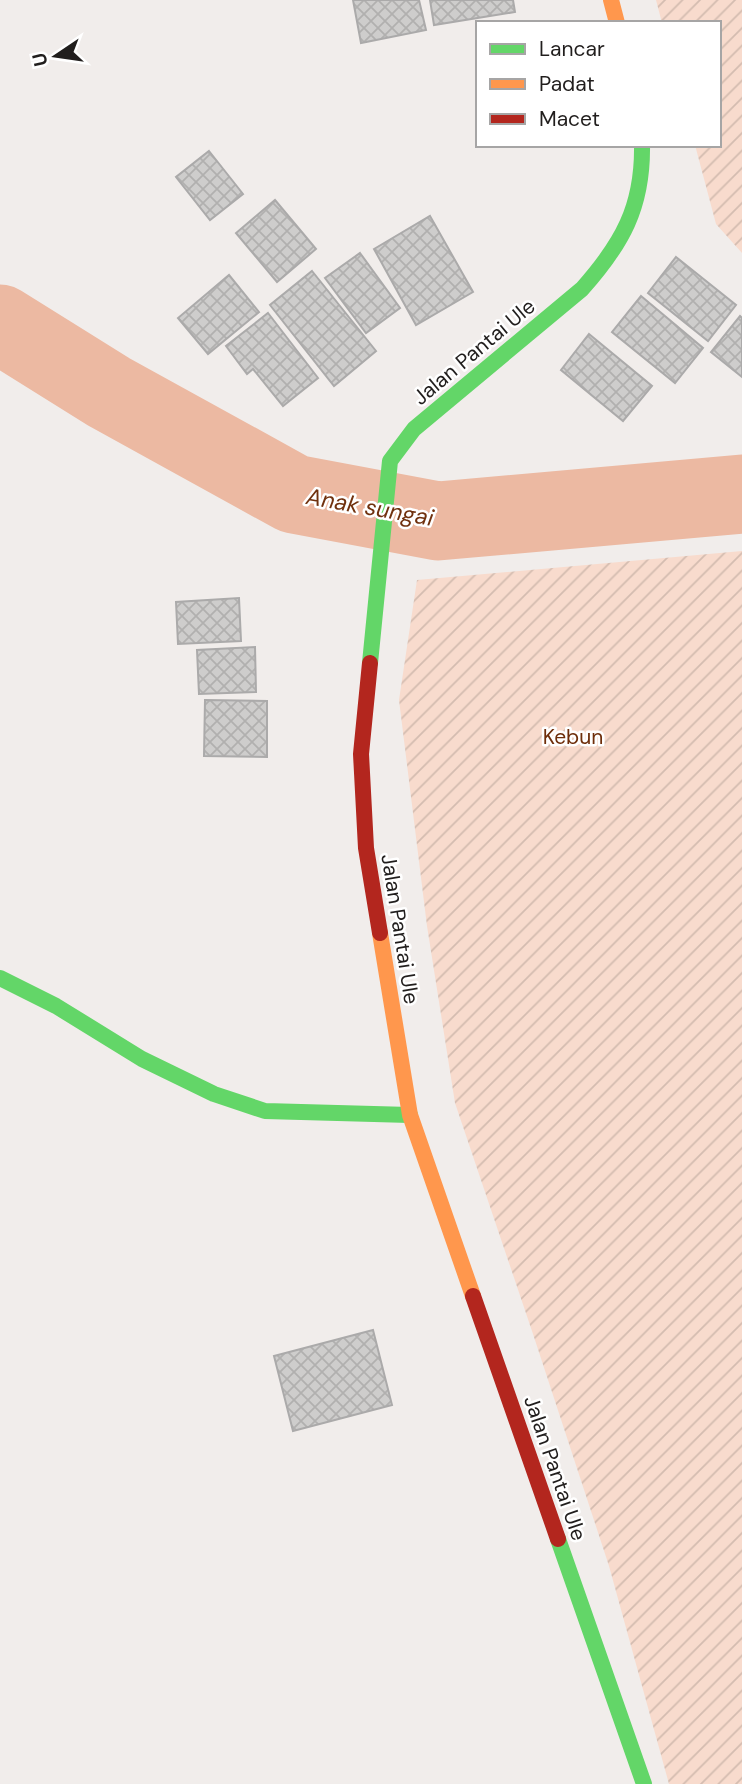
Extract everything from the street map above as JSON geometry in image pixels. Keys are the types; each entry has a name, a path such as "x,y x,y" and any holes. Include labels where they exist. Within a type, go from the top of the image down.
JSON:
{"main road":[{"path":"611,0 616,21"},
{"name":"Jalan Pantai Ule","path":"642,147 644,167 638,202 620,243 606,264 582,289 414,429 390,461 361,754 366,848 410,1115 644,1784"},
{"path":"0,978 56,1006 142,1059 214,1094 265,1111 410,1115"}],"green space":[{"path":"656,0 742,0 742,253 716,224 696,147 721,147 721,21 661,21"},
{"name":"Kebun","path":"742,551 742,1784 669,1784 609,1566 455,1103 427,926 399,700 417,580"}],"building":[{"path":"353,0 419,0 426,30 361,43"},
{"path":"430,0 513,0 515,12 434,25"},
{"path":"209,151 243,194 210,220 176,177"},
{"path":"275,200 316,249 277,282 236,233"},
{"path":"430,216 473,292 416,325 374,249"},
{"path":"360,253 400,308 366,333 325,278"},
{"path":"676,257 736,305 708,341 648,293"},
{"path":"312,271 376,351 334,386 270,305"},
{"path":"229,275 259,312 208,354 178,318"},
{"path":"641,296 703,348 675,383 612,332"},
{"path":"268,313 318,378 283,406 253,369 247,374 226,346"},
{"path":"740,316 742,318 742,377 711,352"},
{"path":"589,334 652,386 623,421 561,370"},
{"path":"239,598 241,641 178,644 176,602"},
{"path":"255,647 256,692 199,694 197,650"},
{"path":"205,700 267,701 267,757 204,756"},
{"path":"373,1330 392,1405 293,1431 274,1356"}],"waterway":[{"name":"Anak sungai","path":"0,324 109,392 294,494 438,521 742,494"}],"traffic: fast":[{"path":"370,663 390,461 414,429 582,289 596,272 619,240 634,206 639,187 642,147"},
{"path":"0,978 56,1006 142,1059 214,1094 265,1111 410,1115"},
{"path":"558,1539 644,1784"}],"traffic: slow":[{"path":"611,0 616,21"},
{"path":"380,933 410,1115 473,1296"}],"traffic: jam":[{"path":"370,663 361,754 366,848 380,933"},
{"path":"473,1296 558,1539"}]}
